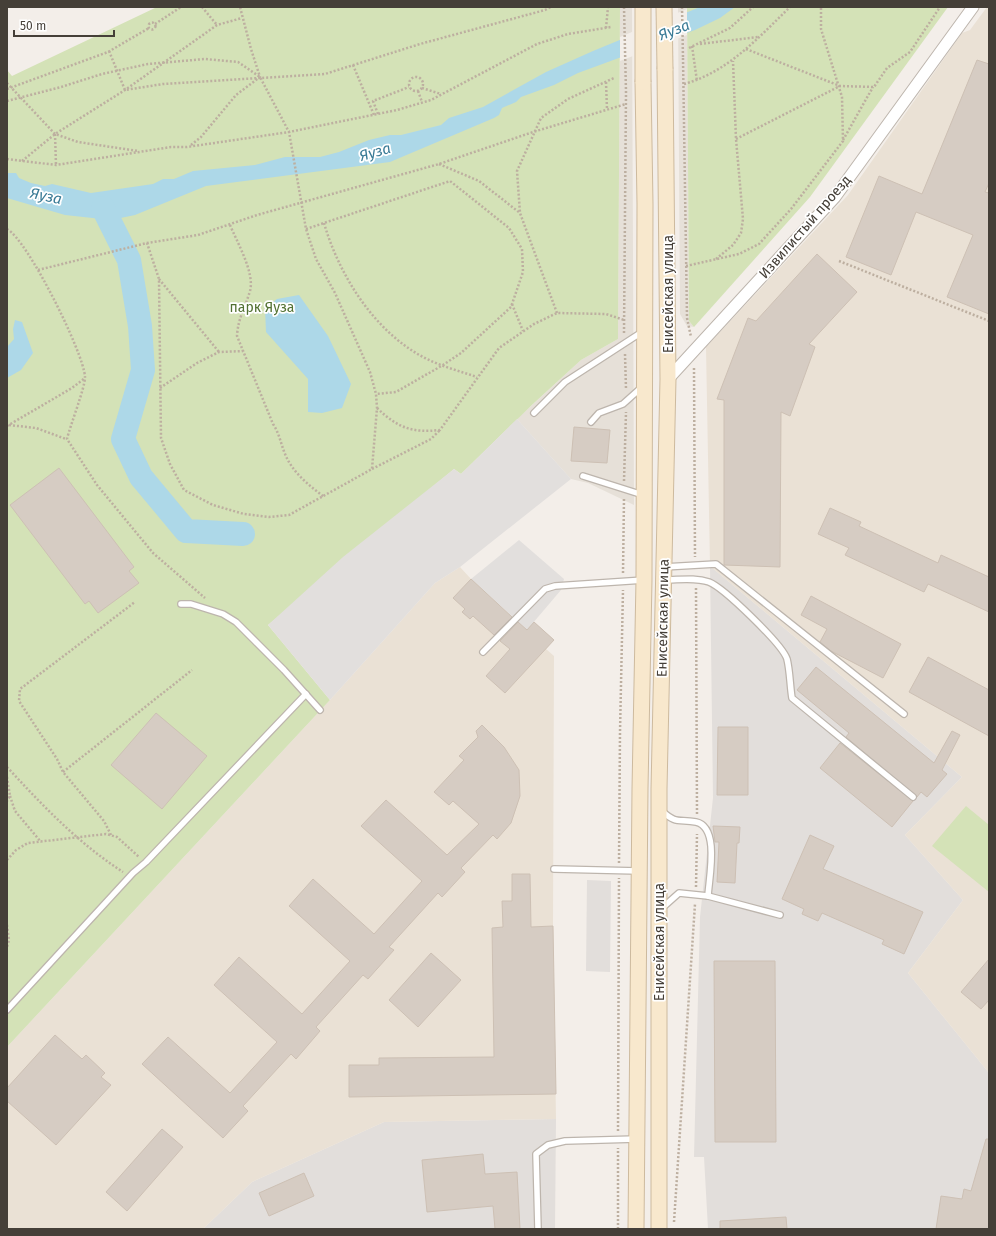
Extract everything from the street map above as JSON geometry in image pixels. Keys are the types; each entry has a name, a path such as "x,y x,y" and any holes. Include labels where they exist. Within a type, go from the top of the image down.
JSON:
{"main road":[{"name":"Енисейская улица","path":"636,1229 639,871 645,496 643,7"},
{"name":"Енисейская улица","path":"659,1229 659,808 668,379 664,7"}],"street":[{"name":"Извилистый проезд","path":"668,379 835,197 973,7"}],"lane":[{"path":"534,413 565,382 645,330"},
{"path":"591,422 599,413 624,404 645,384"},
{"path":"583,476 645,496"},
{"path":"664,574 696,565 716,564 904,714"},
{"path":"664,574 710,582 772,636 787,658 792,698 913,797"},
{"path":"483,652 545,589 556,586 644,580"},
{"path":"181,604 191,604 223,614 236,622 284,670 320,710"},
{"path":"7,1010 133,873 146,862 306,694"},
{"path":"659,808 671,820 697,823 705,827 712,841 708,896"},
{"path":"554,869 639,871"},
{"path":"659,910 679,894 696,894 780,915"},
{"path":"538,1229 536,1154 548,1145 565,1141 637,1139"}],"path":[{"path":"149,28 150,23 155,24 181,7"},
{"path":"202,7 217,25"},
{"path":"240,7 260,77 290,132 306,229 316,259 335,293 370,372 376,394 377,408 372,469"},
{"path":"125,90 163,84 325,74 551,7"},
{"path":"606,28 608,7"},
{"path":"624,7 626,92"},
{"path":"682,7 687,318 694,349 696,565"},
{"path":"688,48 730,28 753,7"},
{"path":"684,84 709,76 733,61 790,7"},
{"path":"822,7 821,30 840,86 842,97 843,141"},
{"path":"686,266 714,261 739,254 758,244 769,234 792,209 843,141 874,87 887,68 910,52 940,7"},
{"path":"21,162 55,134 125,90 217,25 242,18"},
{"path":"7,89 109,51 149,28 154,29 155,24"},
{"path":"7,160 56,165 171,147 187,147 290,132 374,116 422,102 441,94 536,44 568,34 611,27"},
{"path":"697,44 759,37"},
{"path":"692,46 697,81"},
{"path":"746,49 840,86 874,87"},
{"path":"109,51 125,90"},
{"path":"7,101 117,71 165,62 205,58 238,62 260,77"},
{"path":"714,261 733,245 741,233 743,219 736,139 733,61"},
{"path":"353,65 374,116"},
{"path":"187,147 201,137 236,95 260,77"},
{"path":"416,77 421,80 422,88 418,91 413,91 409,87 409,81 416,77"},
{"path":"557,313 520,213 517,171 533,132 541,118 562,103 614,78"},
{"path":"606,82 607,109"},
{"path":"7,83 55,134 78,142 142,152"},
{"path":"736,139 840,86"},
{"path":"378,114 373,101 409,87"},
{"path":"422,88 441,94"},
{"path":"418,91 422,102"},
{"path":"38,270 147,243 198,235 257,215 439,164 533,132 626,104"},
{"path":"55,134 56,165"},
{"path":"439,164 479,182 520,213"},
{"path":"306,229 450,181 509,228 522,249 523,272 511,308 485,332 443,365 396,392 376,394"},
{"path":"324,223 337,258 363,302 382,324 403,344 423,358 477,377"},
{"path":"230,225 248,268 250,282 250,289 238,321 237,336 276,429 286,457 303,480 324,497"},
{"path":"7,229 23,246 38,270 64,321 81,360 85,378 67,439"},
{"path":"147,243 159,279 161,438 170,464 184,490 213,505 244,514 269,517 289,515 324,497 348,481 431,439 440,430 499,348 523,331 557,313 606,314 624,320"},
{"path":"838,261 989,321"},
{"path":"159,279 219,352"},
{"path":"512,303 523,331"},
{"path":"160,388 192,366 219,352 243,351"},
{"path":"8,425 72,388 85,378"},
{"path":"377,408 391,421 410,430 424,432 440,430"},
{"path":"8,425 36,428 67,439 97,485 153,553 206,599"},
{"path":"674,1229 696,894 696,579"},
{"path":"111,835 104,821 62,772 57,759 19,701 20,689 135,602"},
{"path":"62,772 192,670"},
{"path":"7,766 47,810 98,856 127,875 133,873"},
{"path":"7,777 10,796 15,811 41,842"},
{"path":"7,801 10,796"},
{"path":"7,860 16,850 28,843 106,834 117,837 146,862"},
{"path":"618,1229 620,871"},
{"path":"7,925 9,940 7,947"}],"shaded area":[{"path":"620,7 632,7 634,505 588,483 571,479 517,419 581,360 618,339"},
{"path":"678,7 687,7 689,321 694,327 687,326 680,314"},
{"path":"987,7 989,7 989,1073 908,973 963,900 905,835 962,777 710,566 706,347 848,195 962,33 970,30"},
{"path":"517,419 571,479 460,567 435,583 330,700 268,625 343,557 454,469 461,474"},
{"path":"519,540 564,579 561,590 527,630 471,579"},
{"path":"710,566 962,777 905,835 963,900 908,973 989,1073 989,1229 708,1229 704,1157 694,1157 700,917 713,798"},
{"path":"460,567 526,630 534,622 554,640 546,649 554,656 553,926 556,1119 384,1122 252,1182 203,1229 7,1229 7,1047 330,700 435,583"},
{"path":"587,880 611,881 610,972 586,971"},
{"path":"556,1119 555,1229 203,1229 252,1182 384,1122"}],"green space":[{"name":"парк Яуза","path":"157,7 620,7 618,339 581,360 461,474 454,469 268,625 330,700 7,1047 7,70 12,76"},
{"path":"687,7 948,7 810,197 694,327 689,321"},
{"path":"966,806 989,825 989,892 932,846"}],"water":[{"name":"Яуза","path":"700,7 735,7 720,18 695,30 578,73 554,85 521,97 516,102 502,108 499,115 494,118 390,162 206,186 135,215 111,220 65,215 7,198 7,173 16,173 19,178 31,183 45,186 52,184 91,193 153,184 163,179 174,179 193,171 255,165 285,157 320,157 339,152 369,140 390,135 401,135 441,125 449,118 483,107 546,72"},
{"path":"299,295 328,336 351,384 342,408 322,413 308,412 308,379 266,332 265,309 277,299"},
{"path":"15,320 22,322 33,353 21,370 7,378 7,347 14,339 13,329"}],"pier":[{"path":"687,9 687,35 620,61 620,37"}],"building":[{"path":"977,60 989,64 989,183 985,192 989,193 989,314 947,297 973,235 916,212 891,275 846,257 879,176 922,194"},
{"path":"817,254 857,292 809,344 815,347 790,416 781,412 780,567 724,565 724,400 717,399 748,318 756,321"},
{"path":"574,427 610,430 607,463 571,461"},
{"path":"59,468 134,567 129,571 139,583 98,613 89,601 85,604 10,505"},
{"path":"830,508 861,522 859,526 938,563 941,555 989,577 989,612 928,584 924,592 845,555 849,548 818,534"},
{"path":"471,579 512,617 494,635 473,616 470,619 462,612 465,609 453,598"},
{"path":"811,596 901,644 883,678 831,651 820,642 827,629 801,615"},
{"path":"518,622 527,630 534,622 554,640 505,693 486,676 510,649 500,641"},
{"path":"928,657 989,690 989,736 909,692"},
{"path":"816,667 934,763 952,731 960,735 942,770 947,774 927,797 921,792 917,797 846,737 849,733 797,690"},
{"path":"156,713 207,756 162,809 111,765"},
{"path":"482,725 504,747 519,770 520,796 511,823 497,839 493,835 461,868 465,872 442,897 438,893 389,947 394,950 368,979 363,975 316,1027 320,1031 296,1059 291,1054 243,1106 248,1111 223,1138 142,1064 168,1037 230,1093 277,1042 214,985 239,957 302,1014 350,961 289,906 313,879 374,934 422,881 361,826 386,800 447,855 479,824 453,801 449,805 434,792 464,760 459,756 478,737 476,731"},
{"path":"718,727 748,727 748,795 717,795"},
{"path":"840,743 913,801 892,827 820,768"},
{"path":"713,826 740,827 739,843 737,843 735,883 717,882 719,842 715,842"},
{"path":"810,835 834,846 823,869 923,912 904,954 882,944 884,940 822,913 818,921 802,914 804,909 782,899"},
{"path":"512,874 530,874 531,927 553,926 556,1094 349,1097 349,1065 379,1065 379,1058 494,1057 492,928 503,927 502,901 512,901"},
{"path":"431,953 461,980 418,1027 389,1000"},
{"path":"989,959 989,1000 981,1009 961,992"},
{"path":"714,961 775,961 776,1142 715,1142"},
{"path":"55,1035 82,1059 86,1055 105,1073 101,1077 111,1085 56,1145 7,1101 7,1088"},
{"path":"162,1129 183,1147 127,1211 106,1192"},
{"path":"986,1139 989,1139 989,1229 936,1229 941,1196 962,1199 964,1189 971,1191"},
{"path":"483,1154 485,1174 517,1172 520,1229 495,1229 493,1206 427,1212 422,1160"},
{"path":"304,1173 314,1196 269,1216 259,1193"},
{"path":"786,1217 787,1229 720,1229 720,1221"}],"waterway":[{"path":"103,208 129,260 140,326 143,370 123,439 141,477 186,531 243,534"}]}
